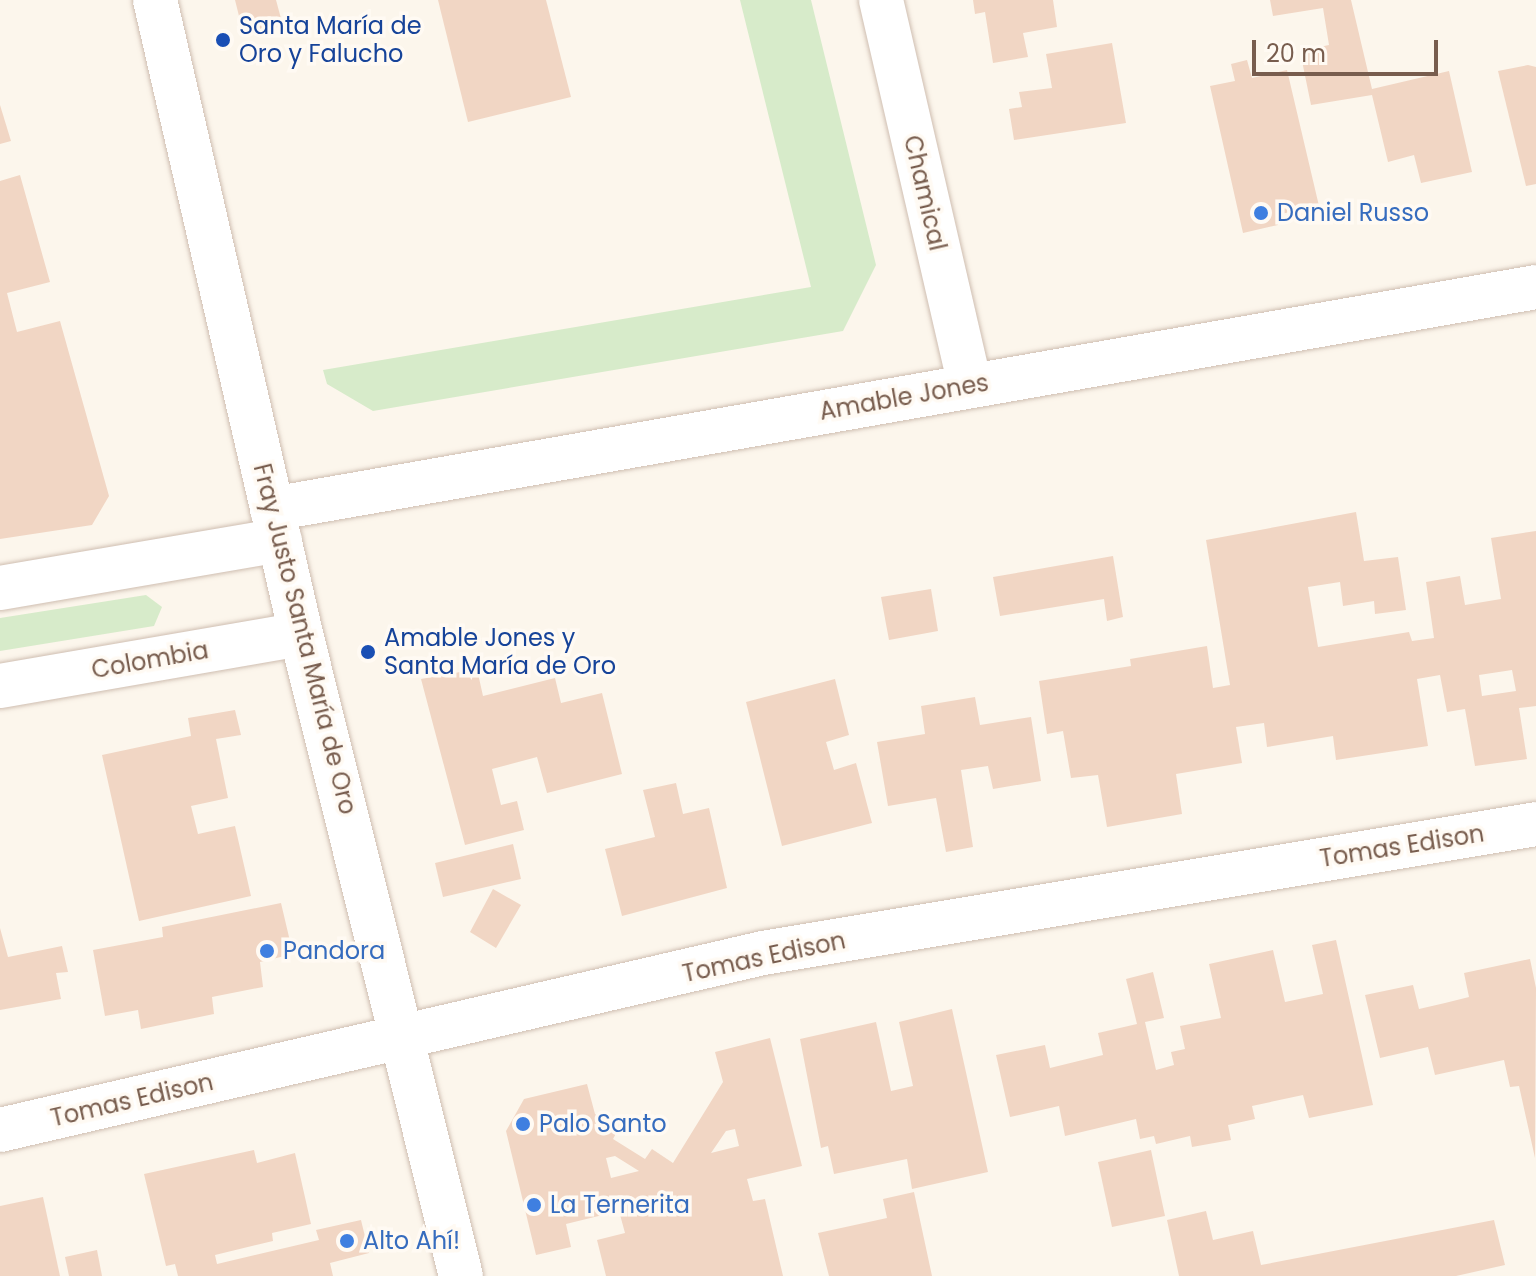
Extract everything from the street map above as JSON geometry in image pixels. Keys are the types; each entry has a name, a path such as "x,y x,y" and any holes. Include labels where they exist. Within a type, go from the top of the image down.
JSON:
{"street":[{"name":"Fray Justo Santa María de Oro","path":"155,0 301,634 461,1276"},
{"name":"Chamical","path":"881,0 970,386"},
{"name":"Amable Jones","path":"276,524 970,386 1536,287"},
{"path":"0,588 276,524"},
{"name":"Colombia","path":"0,686 301,634"},
{"name":"Tomas Edison","path":"0,1130 403,1039 763,953 1536,824"}],"green space":[{"path":"740,0 811,0 876,265 843,331 373,411 327,384 323,370 811,287"},
{"path":"146,595 162,607 154,626 0,651 0,618"}],"building":[{"path":"235,0 276,0 283,26 244,36"},
{"path":"438,0 546,0 571,97 468,122"},
{"path":"973,0 1053,0 1057,27 1023,33 1028,57 993,63 985,12 975,14"},
{"path":"1270,0 1351,0 1372,89 1449,71 1472,172 1421,183 1414,155 1388,162 1372,95 1311,105 1300,51 1329,45 1323,8 1273,16"},
{"path":"1112,43 1126,123 1014,140 1009,109 1022,107 1019,92 1052,88 1046,54"},
{"path":"1247,60 1252,78 1287,70 1319,206 1276,215 1278,225 1243,233 1210,86 1235,81 1231,64"},
{"path":"1528,65 1536,67 1536,184 1526,186 1498,71"},
{"path":"0,105 11,141 0,144"},
{"path":"20,175 50,282 7,293 17,332 60,321 109,496 92,525 0,539 0,181"},
{"path":"1356,512 1364,561 1398,557 1406,610 1375,614 1374,601 1343,606 1340,582 1308,587 1318,647 1409,632 1412,641 1434,638 1426,582 1460,576 1465,605 1501,599 1491,538 1536,531 1536,706 1519,708 1527,759 1475,766 1465,709 1447,712 1440,675 1417,679 1428,746 1336,760 1333,736 1267,747 1264,723 1236,727 1242,763 1176,774 1182,814 1107,827 1098,775 1071,778 1063,731 1047,734 1039,681 1131,666 1130,659 1207,646 1213,688 1230,685 1206,540","holes":["1512,670 1516,691 1482,696 1479,675"]},
{"path":"1113,556 1123,617 1107,621 1104,599 1000,616 993,577"},
{"path":"931,589 938,631 889,640 881,597"},
{"path":"477,669 483,696 555,678 561,703 602,693 622,774 547,793 537,757 492,769 501,805 517,801 524,830 465,845 421,679"},
{"path":"835,679 849,735 826,742 834,770 856,763 872,823 782,846 746,702"},
{"path":"975,697 980,725 1031,717 1041,781 993,789 988,766 961,770 973,847 946,852 936,798 888,806 877,742 925,734 921,706"},
{"path":"235,710 241,735 216,739 228,798 191,806 198,834 235,826 251,896 139,921 102,755 191,736 188,718"},
{"path":"676,783 683,814 709,808 727,888 622,916 605,849 655,837 643,790"},
{"path":"513,844 521,879 443,897 435,863"},
{"path":"493,889 521,905 496,948 470,932"},
{"path":"281,903 293,954 260,962 263,987 212,997 214,1014 141,1029 138,1010 105,1016 93,950 163,937 162,927"},
{"path":"0,928 8,957 62,946 68,972 56,973 61,999 0,1010"},
{"path":"1336,940 1373,1105 1309,1118 1303,1095 1252,1106 1255,1119 1228,1125 1231,1140 1192,1147 1190,1136 1156,1144 1154,1136 1140,1139 1136,1119 1065,1136 1059,1106 1010,1117 996,1055 1045,1045 1050,1068 1103,1055 1098,1033 1137,1024 1126,979 1153,972 1164,1018 1145,1022 1156,1070 1174,1065 1171,1052 1185,1049 1180,1026 1221,1018 1209,964 1273,950 1285,1002 1323,994 1312,945"},
{"path":"1530,959 1536,988 1535,1158 1519,1086 1510,1087 1504,1060 1435,1075 1428,1047 1380,1058 1365,995 1413,985 1419,1009 1469,997 1464,973"},
{"path":"952,1009 988,1172 912,1189 907,1159 834,1174 828,1146 821,1148 800,1039 876,1022 891,1091 913,1086 899,1022"},
{"path":"770,1038 802,1166 747,1179 753,1201 765,1199 783,1276 606,1276 597,1240 625,1233 619,1211 566,1224 571,1247 536,1255 506,1131 524,1099 587,1084 595,1114 619,1128 613,1139 645,1159 652,1149 673,1163 723,1082 715,1052","holes":["735,1129 739,1146 711,1153 726,1131","615,1156 639,1171 611,1178 606,1158"]},
{"path":"254,1150 257,1163 295,1153 311,1224 272,1233 273,1241 215,1255 217,1264 319,1240 316,1230 361,1220 369,1253 330,1263 333,1276 178,1276 175,1264 166,1266 144,1174"},
{"path":"1151,1150 1165,1216 1112,1227 1098,1162"},
{"path":"914,1192 932,1276 829,1276 818,1233 887,1218 883,1199"},
{"path":"43,1197 60,1276 0,1276 0,1206"},
{"path":"1206,1211 1213,1240 1253,1231 1261,1265 1494,1220 1505,1265 1456,1276 1179,1276 1167,1220"},
{"path":"97,1250 102,1276 69,1276 65,1257"}],"place":[{"name":"Santa María de Oro y Falucho","path":"223,40"},
{"name":"Daniel Russo","path":"1261,213"},
{"name":"Amable Jones y Santa María de Oro","path":"368,652"},
{"name":"Pandora","path":"267,951"},
{"name":"Palo Santo","path":"523,1124"},
{"name":"La Ternerita","path":"534,1205"},
{"name":"Alto Ahí!","path":"347,1241"}]}
